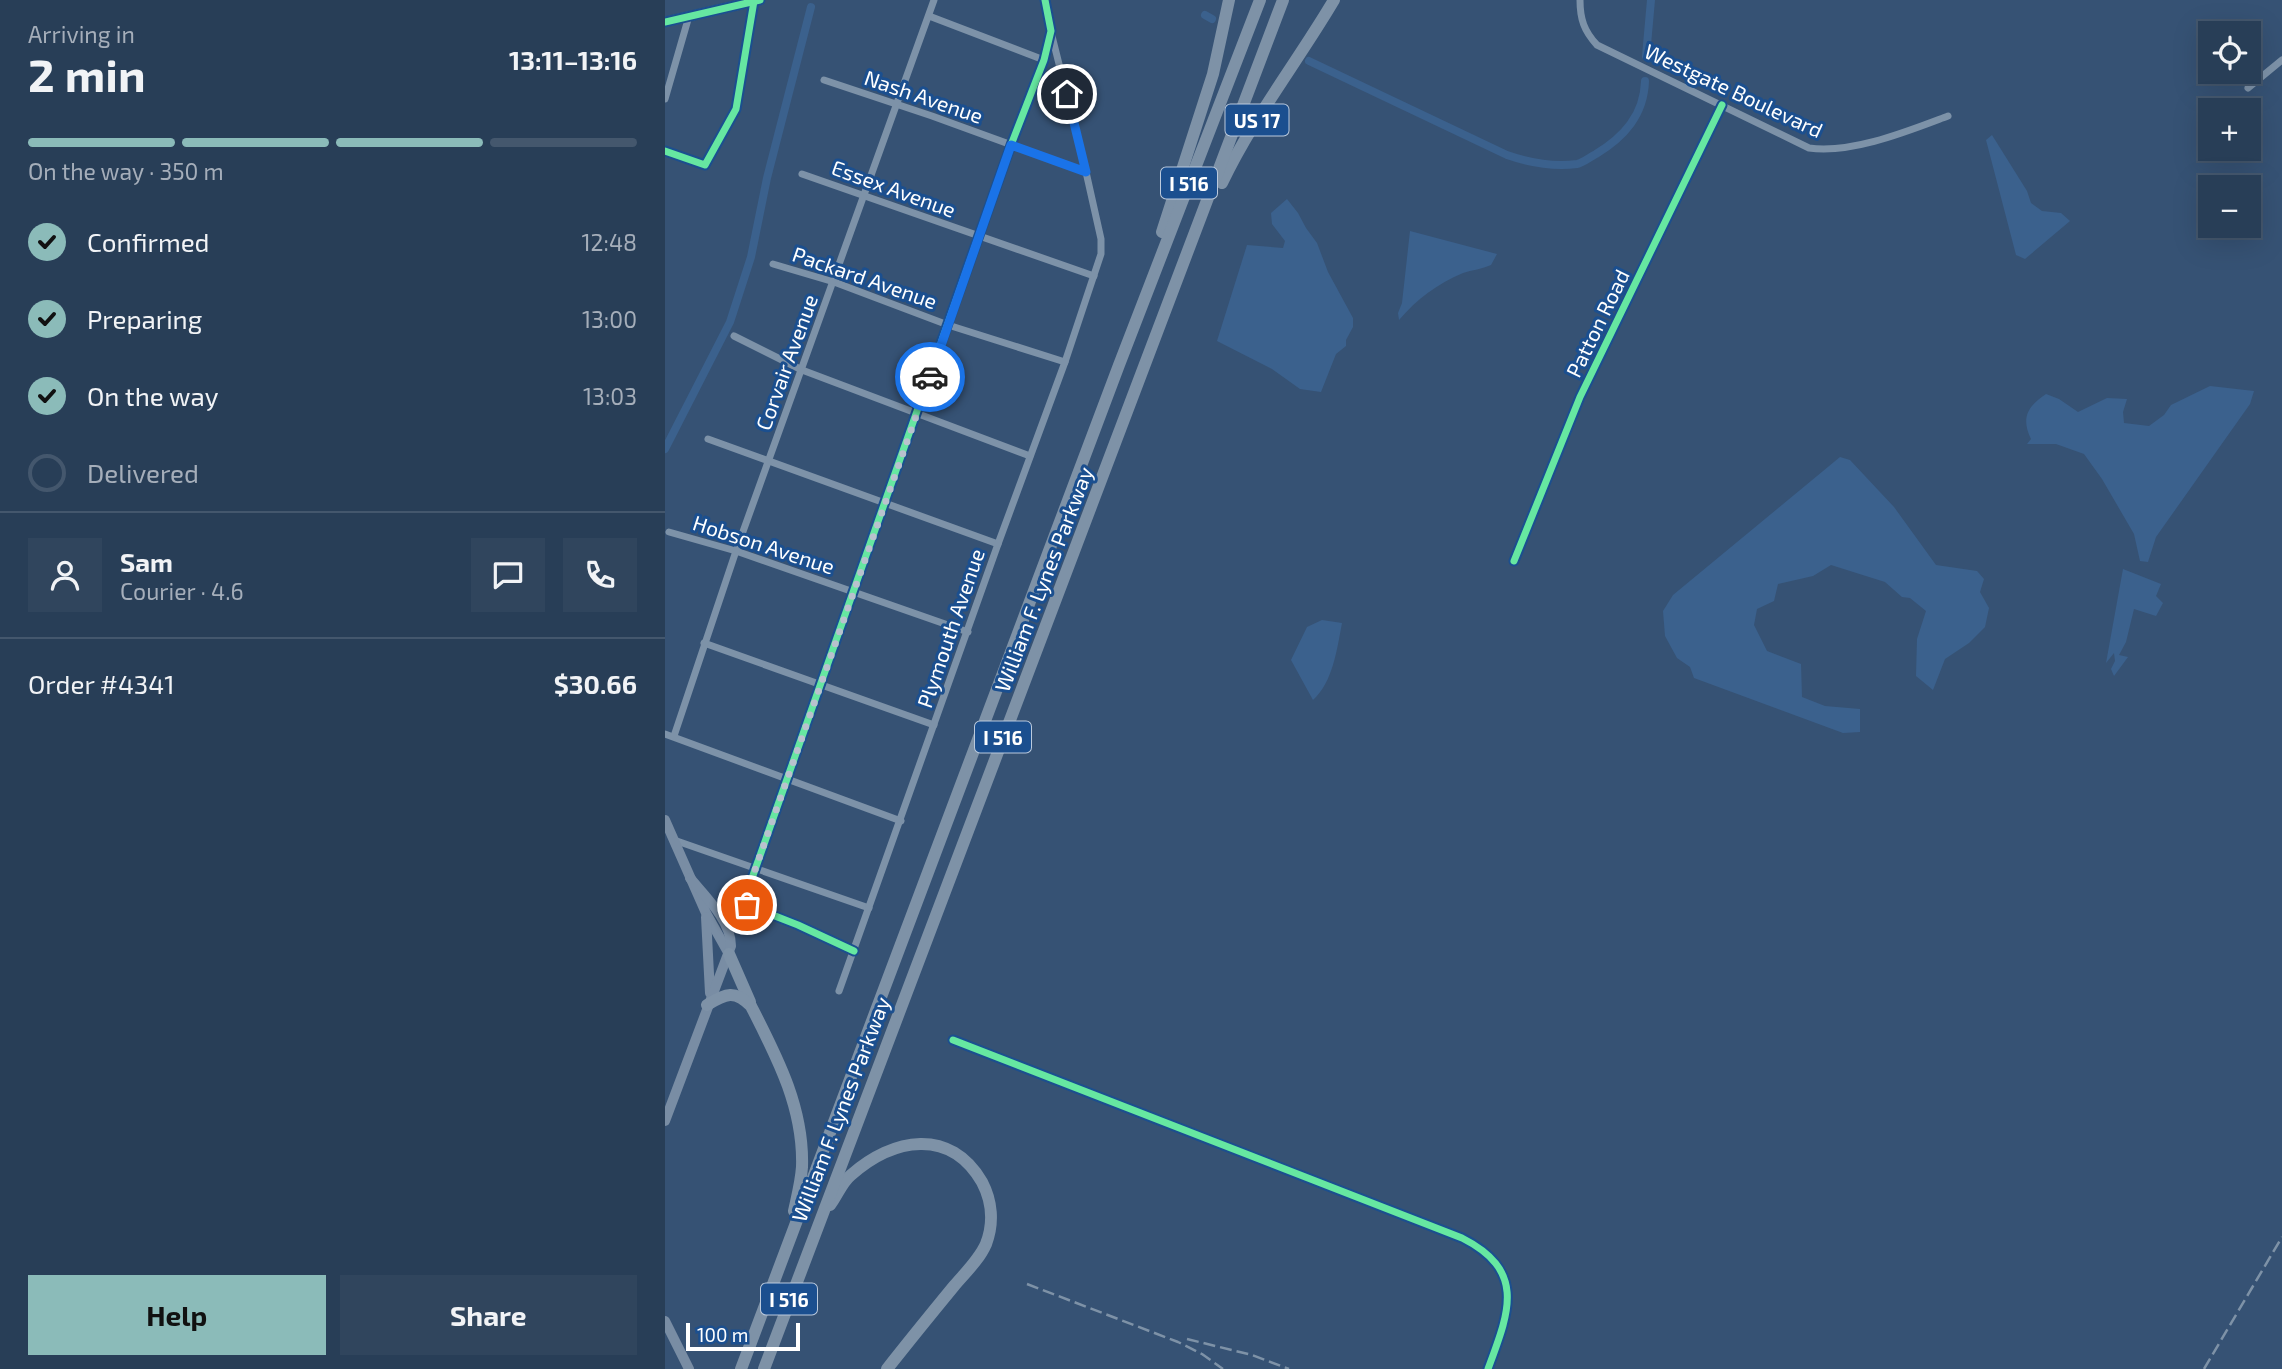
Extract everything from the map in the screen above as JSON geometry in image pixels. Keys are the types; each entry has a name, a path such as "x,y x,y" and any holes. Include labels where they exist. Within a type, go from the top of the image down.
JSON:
{"highway":[{"name":"US 17","path":"1119,365 1213,74 1229,0"},
{"name":"William F. Lynes Parkway","path":"741,1369 1119,365 1260,0"},
{"name":"William F. Lynes Parkway","path":"764,1369 1283,0"},
{"name":"US 17","path":"1191,246 1261,113 1310,42 1334,0"},
{"path":"729,954 785,1076 800,1128 802,1168 792,1235"},
{"path":"709,1001 729,995 743,998 751,1006"},
{"path":"815,1229 849,1176 875,1157 894,1148 912,1144 945,1147 963,1158 984,1187 990,1202 991,1216 986,1244 978,1259 887,1369"}],"main road":[{"path":"665,22 757,1"}],"street":[{"name":"Corvair Avenue","path":"674,736 736,551 934,0"},
{"name":"Plymouth Avenue","path":"839,991 1065,362 1101,254 1101,239 1045,0"},
{"name":"Westgate Boulevard","path":"1580,0 1580,16 1585,30 1597,45 1809,148 1825,150 1902,132 1948,116"},
{"path":"665,151 705,165 736,108 757,1"},
{"path":"665,99 689,16"},
{"path":"929,16 1044,60"},
{"path":"854,951 747,905 745,898 789,780 1011,145 1044,60 1051,31"},
{"path":"2248,88 2282,60"},
{"name":"Nash Avenue","path":"824,80 1086,172"},
{"name":"Patton Road","path":"1514,561 1580,397 1722,105"},
{"name":"Essex Avenue","path":"802,174 1094,276"},
{"name":"Packard Avenue","path":"773,264 834,282 948,325 1065,362"},
{"path":"734,336 802,370 1030,456"},
{"path":"708,439 998,544"},
{"name":"Hobson Avenue","path":"669,531 736,551 968,632"},
{"path":"704,643 934,725"},
{"path":"665,734 901,821"},
{"path":"665,820 672,843 729,954"},
{"path":"672,843 756,868 869,908"},
{"path":"665,1121 729,954 731,937 708,900 690,878"},
{"path":"706,913 709,1001"},
{"path":"953,1040 1462,1238 1483,1249 1497,1261 1502,1270 1508,1296 1506,1315 1488,1369"},
{"path":"665,1321 689,1369"}],"water":[{"path":"1992,135 2027,191 2031,203 2042,211 2061,213 2070,221 2025,259 2016,255 1986,140"},
{"path":"1287,199 1317,243 1328,272 1353,318 1353,327 1346,346 1336,354 1321,392 1300,389 1272,369 1217,341 1247,245 1283,248 1285,241 1272,224 1271,213"},
{"path":"1410,231 1497,254 1491,265 1463,273 1436,287 1399,320"},
{"path":"2210,386 2254,391 2250,404 2156,537 2148,562 2140,561 2134,534 2084,454 2056,444 2027,444 2031,439 2026,425 2030,408 2046,394 2078,412 2107,398 2127,399 2123,412 2124,423 2149,426 2164,415 2171,405"},
{"path":"1840,457 1850,460 1894,507 1936,565 1977,571 1984,579 1980,592 1989,608 1985,627 1969,643 1945,659 1933,690 1916,676 1917,639 1926,611 1910,598 1902,597 1885,582 1831,565 1813,576 1778,584 1774,601 1757,609 1754,625 1767,651 1801,664 1802,697 1825,706 1860,709 1860,732 1843,733 1694,678 1690,667 1677,658 1665,636 1663,611 1673,595"},
{"path":"2123,569 2161,584 2156,596 2163,603 2156,616 2134,609 2126,642 2119,655 2128,657 2114,676 2111,669 2115,661 2114,653 2106,663"},
{"path":"1322,620 1342,623 1330,675 1313,700 1291,660 1307,627"}],"waterway":[{"path":"1646,56 1651,0"},
{"path":"665,449 730,322 751,257 767,178 811,7"},
{"path":"1205,15 1212,19"},
{"path":"1309,61 1507,155 1550,165 1579,163 1615,140 1636,115 1644,93 1645,81"}],"railway":[{"path":"2204,1369 2282,1237"},
{"path":"1027,1284 1178,1342 1223,1369"},
{"path":"1187,1339 1252,1355 1289,1369"}],"cycle path":[{"path":"665,22 760,0"},
{"path":"854,951 747,905 745,898 1011,145 1044,60 1051,31 1045,0"},
{"path":"665,151 705,165 736,109 754,1"},
{"path":"1514,561 1580,397 1722,105"},
{"path":"953,1040 1462,1238 1483,1251 1496,1264 1504,1279 1507,1294 1502,1329 1488,1369"}],"way so far":[{"path":"747,905 745,898 930,377"}],"route":[{"path":"930,377 1011,145 1086,172 1067,94"}]}
